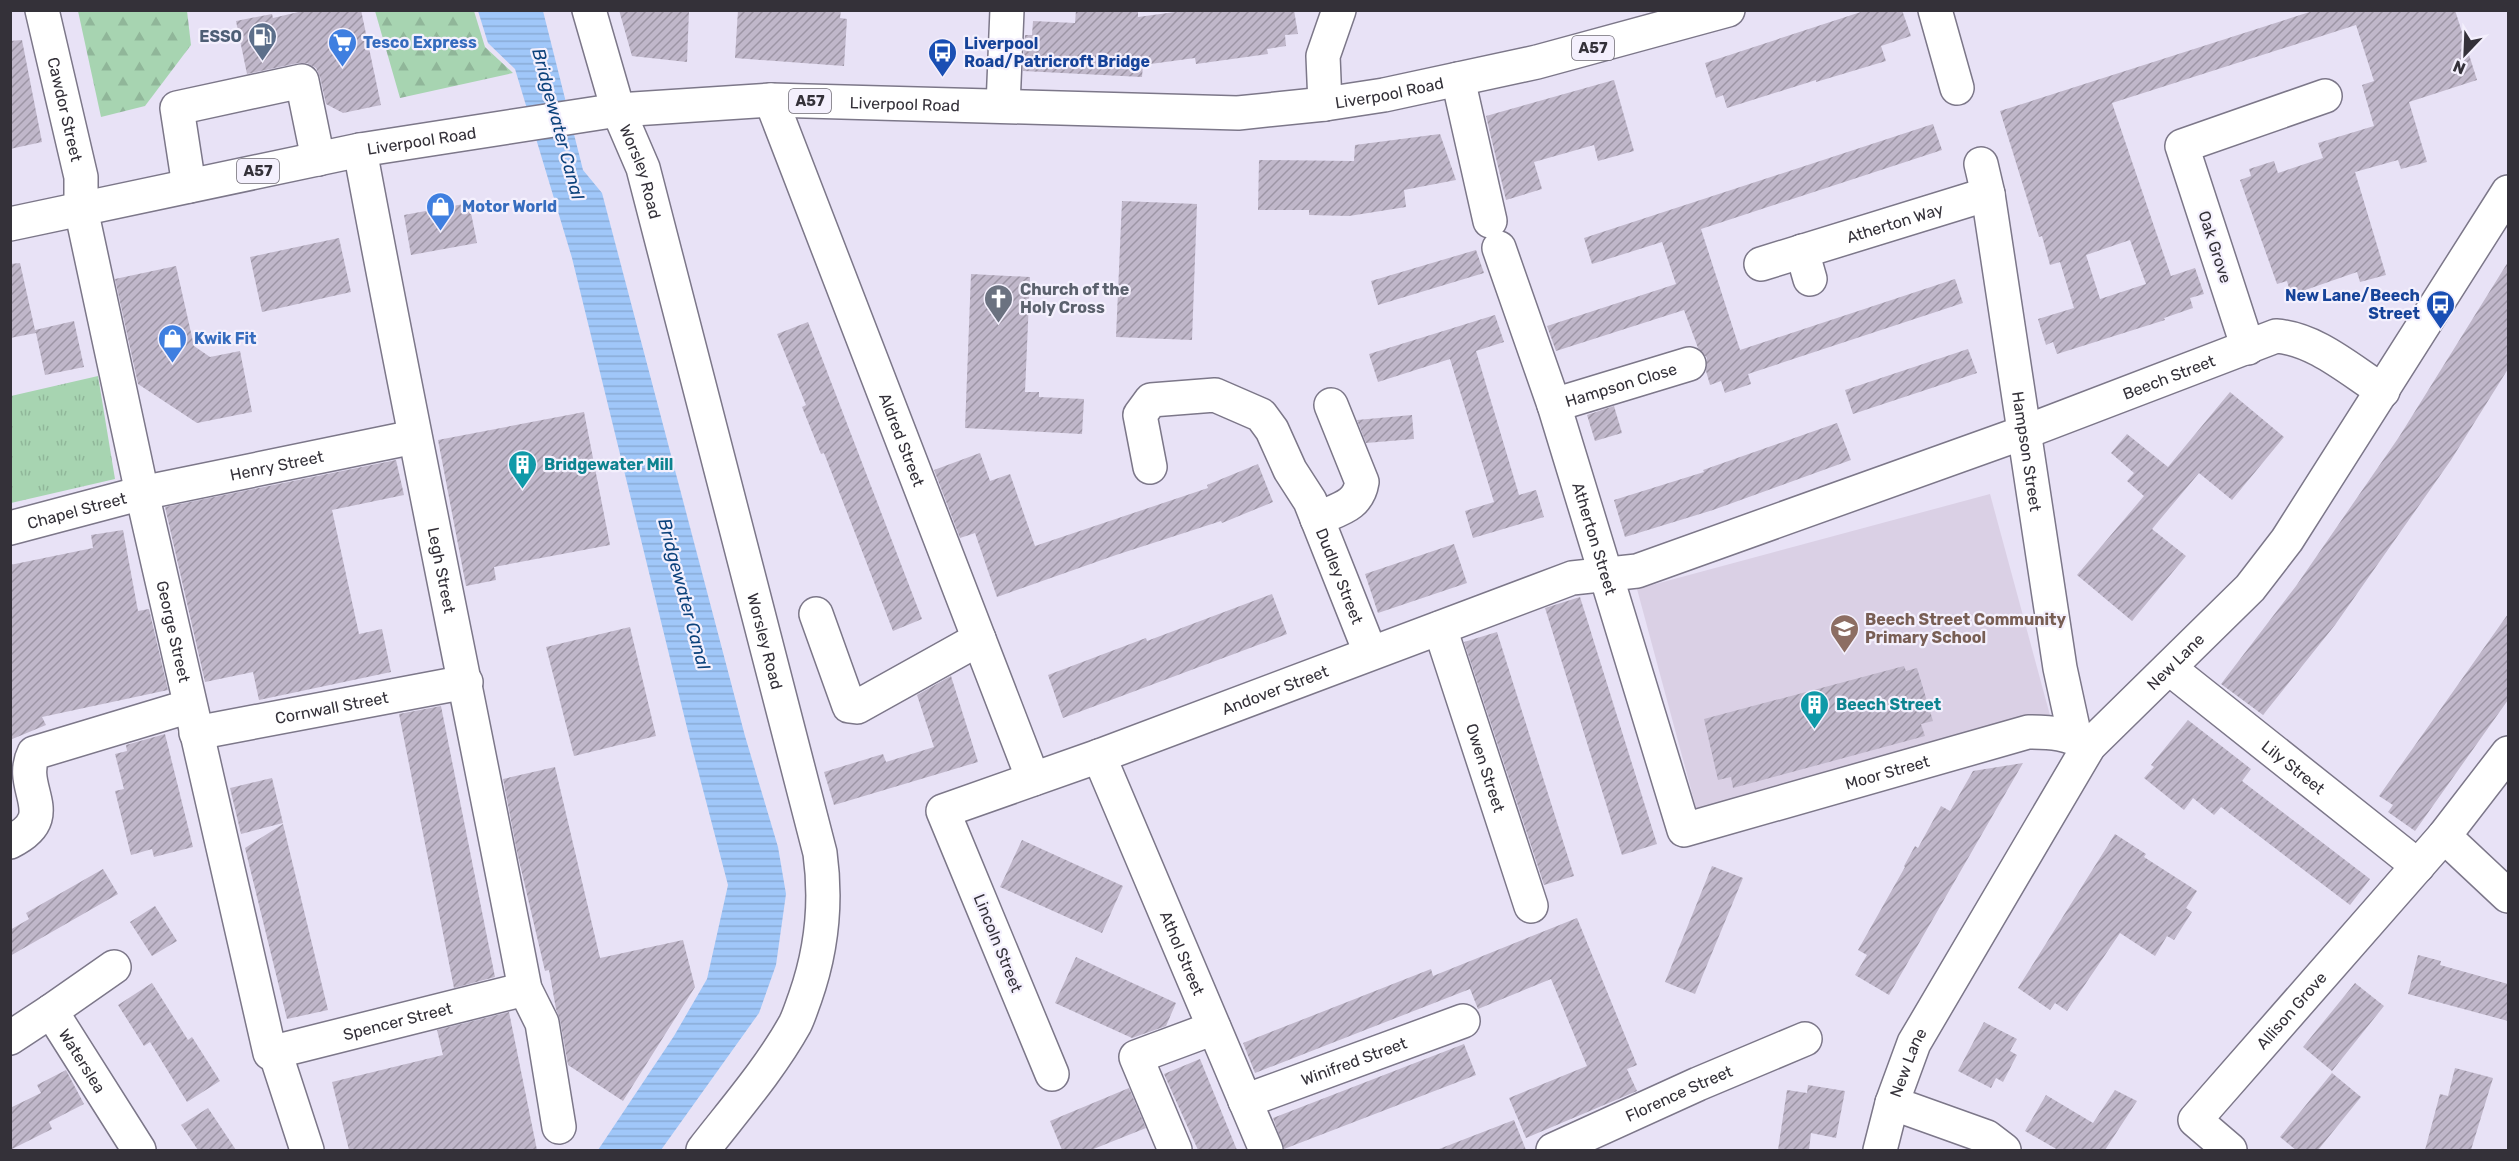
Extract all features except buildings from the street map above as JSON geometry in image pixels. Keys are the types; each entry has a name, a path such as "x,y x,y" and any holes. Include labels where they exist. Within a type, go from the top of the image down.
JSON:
{"street":[{"name":"Cawdor Street","path":"42,10 81,177 81,209"},
{"name":"Worsley Road","path":"590,10 604,112 643,168 820,853 823,880 821,939 814,970 796,1023 762,1074 703,1150"},
{"path":"1003,106 1007,10"},
{"path":"1325,104 1323,56 1339,10"},
{"name":"Liverpool Road","path":"10,224 360,150 604,112 771,100 1238,113 1325,104 1384,95 1537,62 1656,21 1728,10"},
{"path":"1935,10 1957,88"},
{"name":"Atherton Street","path":"1458,80 1495,235 1554,405 1684,830"},
{"path":"189,186 177,108 302,81 318,159"},
{"name":"Oak Grove","path":"2248,348 2182,146 2325,96"},
{"name":"Aldred Street","path":"771,100 1033,779"},
{"name":"Legh Street","path":"360,150 414,437 466,682 525,989 542,1023 559,1127"},
{"name":"Atherton Way","path":"1761,264 1806,265 1985,179"},
{"name":"Hampson Street","path":"1985,179 2060,668 2082,741"},
{"name":"New Lane","path":"1880,1150 1892,1103 1914,1043 2082,741 2169,668 2250,588 2287,540 2508,192"},
{"name":"George Street","path":"81,209 193,720 272,1052 307,1150"},
{"name":"Beech Street","path":"1605,574 1637,571 2025,432 2276,336 2292,337 2307,343 2383,391"},
{"name":"Hampson Close","path":"1554,405 1689,364"},
{"name":"Dudley Street","path":"1150,467 1140,415 1151,400 1215,395 1261,415 1272,430 1290,470 1313,510 1370,652"},
{"path":"1313,510 1354,502 1360,494 1362,482 1331,405"},
{"name":"Henry Street","path":"142,493 414,437"},
{"name":"Chapel Street","path":"10,528 142,493"},
{"name":"Andover Street","path":"943,811 1099,756 1370,652 1572,578 1605,574"},
{"path":"816,614 849,706 857,707 979,639"},
{"name":"Owen Street","path":"1440,628 1532,906"},
{"name":"Lily Street","path":"2169,668 2418,866"},
{"name":"Cornwall Street","path":"10,842 31,828 36,818 38,807 28,764 34,753 193,720 466,682"},
{"name":"Moor Street","path":"1684,830 2028,732 2054,732 2082,741"},
{"path":"2418,866 2483,788 2508,753"},
{"name":"Athol Street","path":"1099,756 1266,1150"},
{"name":"Lincoln Street","path":"943,811 1052,1074"},
{"path":"2444,836 2508,896"},
{"name":"Allison Grove","path":"2230,1150 2195,1120 2418,866"},
{"path":"51,1011 114,968"},
{"name":"Spencer Street","path":"272,1052 525,989"},
{"name":"Waterslea","path":"10,1038 51,1011 139,1150"},
{"name":"Winifred Street","path":"1245,1101 1463,1021"},
{"path":"1175,1150 1136,1057 1214,1028"},
{"name":"Florence Street","path":"1553,1150 1698,1084 1805,1039"},
{"path":"1892,1103 1987,1137 2004,1150"}],"shaded area":[{"name":"Beech Street Community Primary School","path":"1990,494 2051,719 1698,815 1637,589"}],"green space":[{"path":"78,11 187,11 191,45 145,106 101,117"},
{"path":"375,11 474,11 485,47 513,73 400,98"},
{"path":"98,376 115,479 11,503 11,396"}],"water":[{"name":"Bridgewater Canal","path":"478,11 543,11 583,170 602,193 745,736 778,847 786,894 776,965 759,1013 661,1150 598,1150 674,1036 707,979 728,885 691,744 572,258 515,69 488,43"}],"place":[{"name":"ESSO","path":"263,62"},
{"name":"Tesco Express","path":"342,68"},
{"name":"Liverpool Road/Patricroft Bridge","path":"943,78"},
{"name":"Motor World","path":"441,232"},
{"name":"Church of the Holy Cross","path":"999,324"},
{"name":"New Lane/Beech Street","path":"2441,330"},
{"name":"Kwik Fit","path":"173,364"},
{"name":"Bridgewater Mill","path":"523,490"},
{"name":"Beech Street Community Primary School","path":"1844,654"},
{"name":"Beech Street","path":"1815,730"}]}
